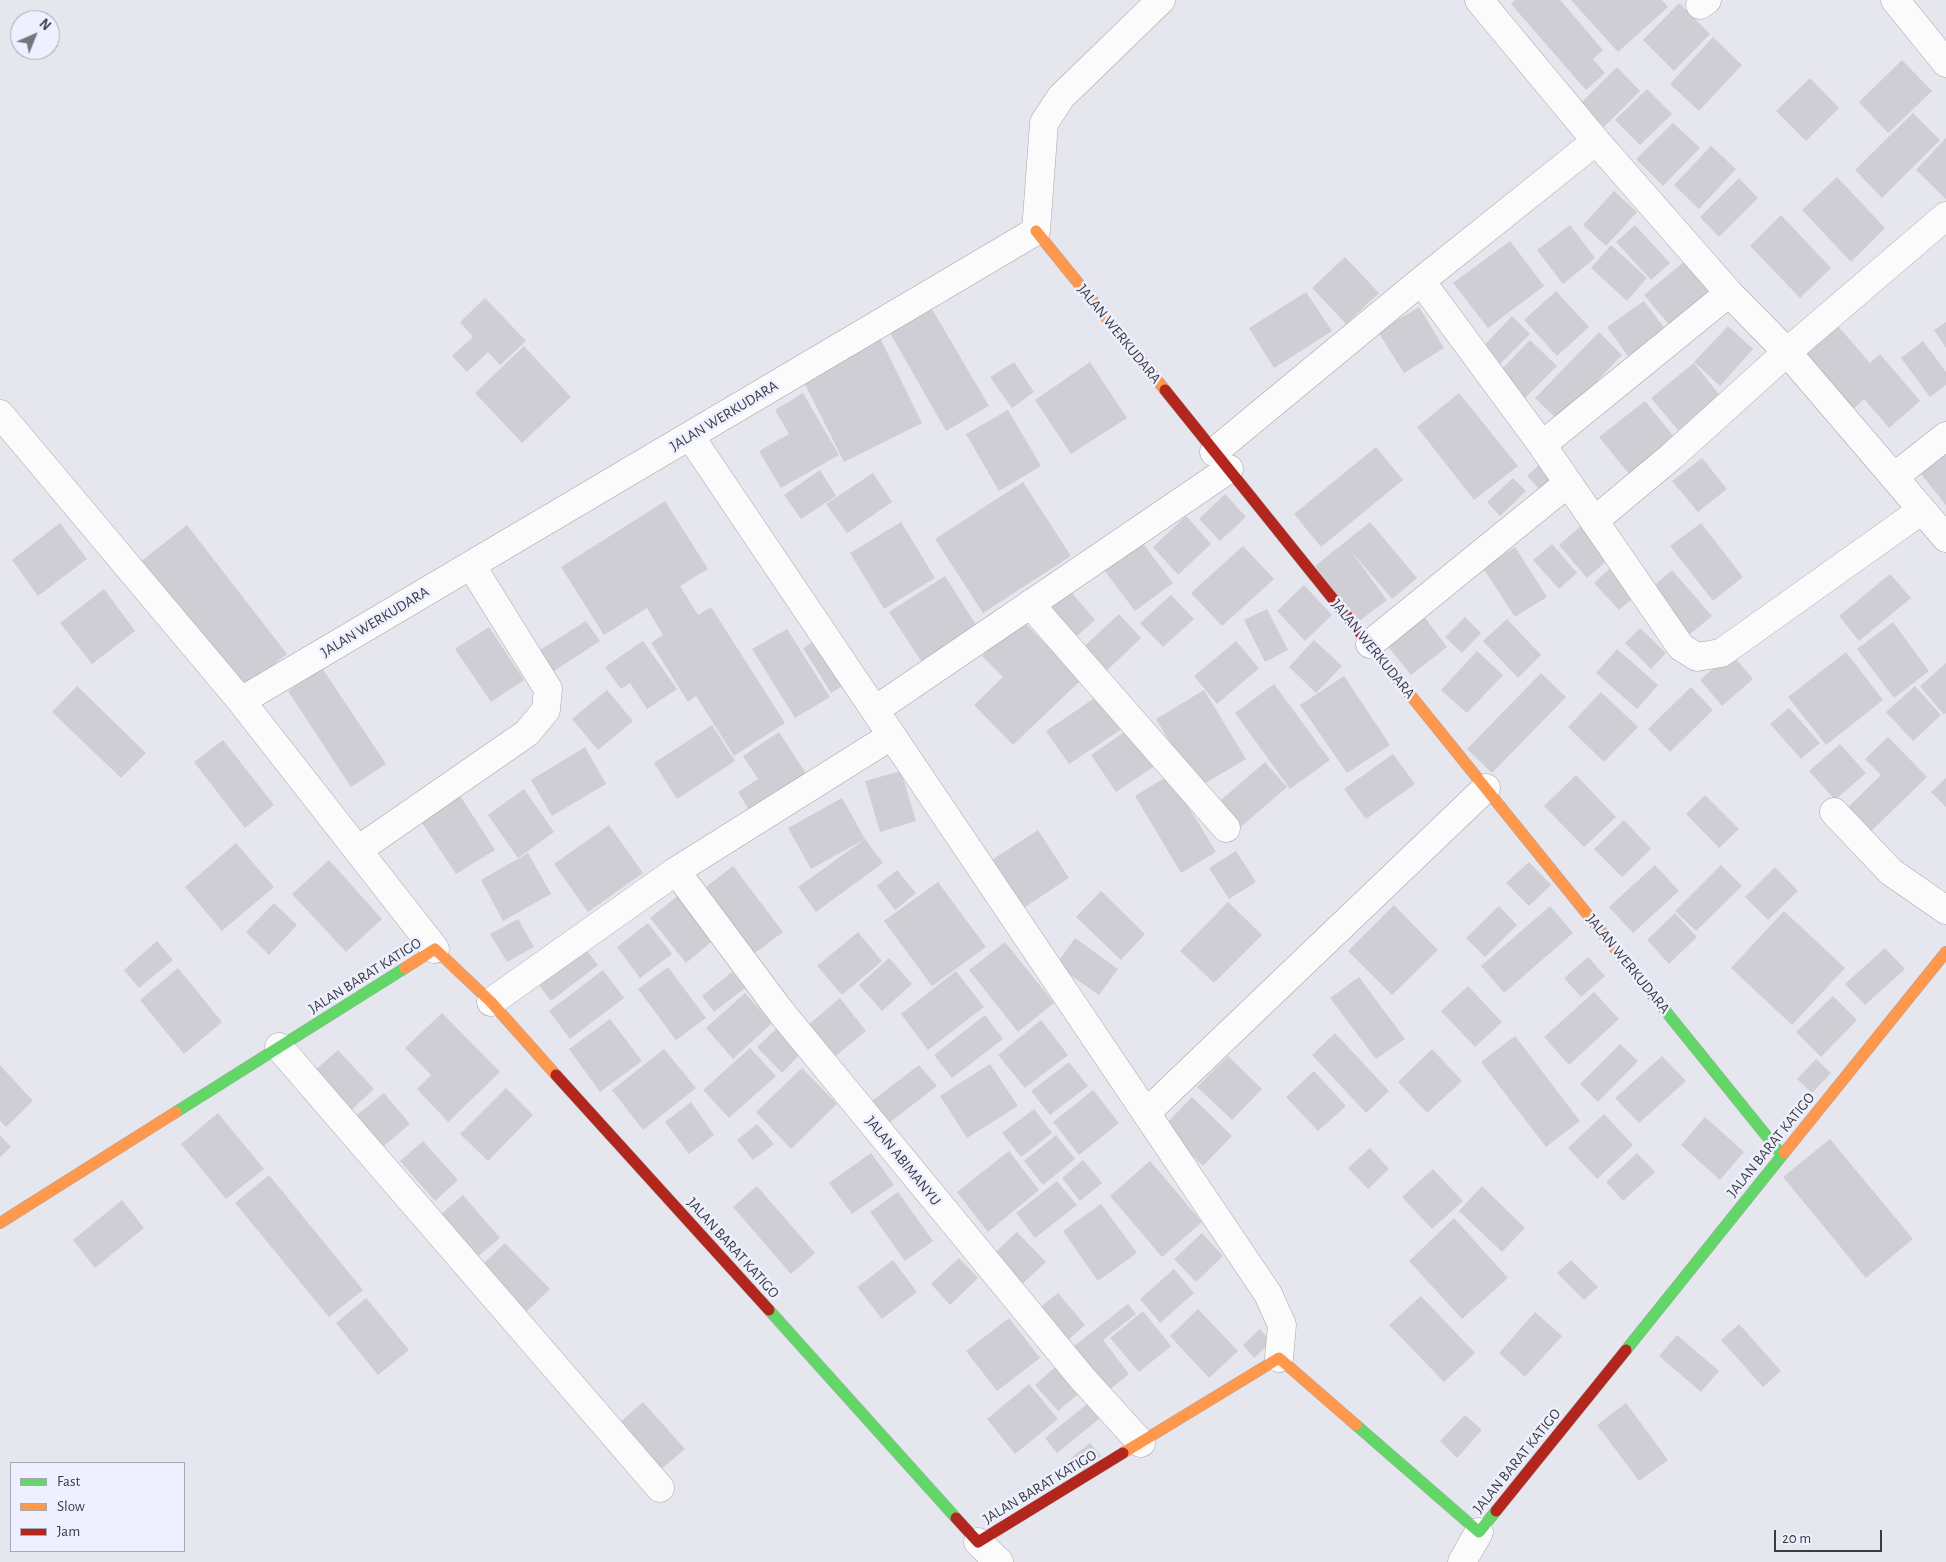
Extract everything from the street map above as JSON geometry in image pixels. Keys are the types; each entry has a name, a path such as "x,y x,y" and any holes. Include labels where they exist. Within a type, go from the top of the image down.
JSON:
{"street":[{"path":"1036,231 1044,123 1061,97 1161,0"},
{"path":"1479,0 1596,141 1729,293 1788,352 1946,538"},
{"path":"1895,0 1946,63"},
{"path":"875,710 1030,604 1221,461 1420,281 1596,141"},
{"path":"1594,521 1672,456 1788,352 1946,216"},
{"name":"JALAN WERKUDARA","path":"241,701 1036,231 1782,1155"},
{"path":"1420,281 1542,446 1681,647 1698,657 1721,653 1922,510"},
{"path":"1542,446 1729,293"},
{"path":"0,414 241,701 436,949"},
{"path":"690,436 1268,1294 1282,1325 1279,1358"},
{"path":"1894,478 1946,436"},
{"path":"1370,644 1568,483"},
{"path":"358,850 527,733 546,710 548,689 471,565"},
{"path":"1030,604 1226,828"},
{"path":"491,1002 676,871 892,736"},
{"path":"1146,1113 1486,788"},
{"path":"1834,812 1891,872 1946,910"},
{"name":"JALAN ABIMANYU","path":"676,871 781,1012 1075,1370 1141,1443"},
{"name":"JALAN BARAT KATIGO","path":"0,1223 436,949 491,1002 978,1542 1279,1358 1479,1532 1946,952"},
{"path":"279,1047 660,1488"},
{"path":"1462,1562 1479,1532"},
{"path":"978,1542 999,1562"}],"building":[{"path":"1515,0 1560,0 1603,50 1593,59 1605,73 1586,90 1511,4"},
{"path":"1571,0 1662,0 1668,7 1618,52"},
{"path":"1679,3 1710,34 1674,71 1643,40"},
{"path":"1713,37 1742,65 1699,111 1670,84"},
{"path":"1902,60 1932,91 1888,133 1859,102"},
{"path":"1617,67 1640,91 1604,127 1580,104"},
{"path":"1810,78 1839,108 1806,141 1776,111"},
{"path":"1647,89 1672,114 1640,145 1615,120"},
{"path":"1913,113 1940,140 1882,198 1855,170"},
{"path":"1673,123 1700,148 1663,186 1636,159"},
{"path":"1946,138 1946,199 1916,170"},
{"path":"1711,146 1736,169 1699,209 1674,185"},
{"path":"1837,177 1885,228 1851,262 1802,210"},
{"path":"1739,178 1758,198 1719,237 1700,217"},
{"path":"1614,191 1637,212 1606,246 1583,225"},
{"path":"1781,215 1831,268 1800,298 1750,246"},
{"path":"1570,225 1595,258 1563,284 1537,250"},
{"path":"1635,225 1670,263 1651,280 1616,242"},
{"path":"1510,241 1544,286 1488,328 1453,283"},
{"path":"1611,245 1647,278 1627,301 1591,268"},
{"path":"1345,257 1379,293 1346,324 1312,288"},
{"path":"1685,261 1718,299 1677,334 1644,295"},
{"path":"1556,291 1589,327 1557,356 1524,320"},
{"path":"1306,292 1332,331 1274,368 1249,328"},
{"path":"485,298 526,341 500,365 488,352 467,372 452,356 473,337 460,322"},
{"path":"1644,301 1668,333 1631,360 1607,327"},
{"path":"1419,307 1444,348 1404,373 1378,332"},
{"path":"932,309 989,406 946,431 890,333"},
{"path":"1512,316 1530,334 1495,369 1478,352"},
{"path":"1946,322 1946,348 1934,330"},
{"path":"1837,325 1870,363 1880,354 1920,401 1889,428 1864,399 1849,413 1801,356"},
{"path":"1728,326 1753,349 1720,386 1694,362"},
{"path":"1599,332 1622,355 1559,421 1535,398"},
{"path":"879,336 922,423 844,462 800,374"},
{"path":"1530,340 1557,366 1524,399 1498,373"},
{"path":"1923,341 1946,372 1946,385 1930,397 1901,358"},
{"path":"524,346 571,397 522,443 475,393"},
{"path":"1014,362 1034,392 1012,408 990,377"},
{"path":"1090,362 1127,418 1071,454 1035,400"},
{"path":"1694,363 1725,402 1683,436 1651,398"},
{"path":"803,393 839,455 781,488 759,451 789,434 775,410"},
{"path":"1459,393 1518,466 1474,500 1417,427"},
{"path":"1645,401 1675,438 1630,475 1599,437"},
{"path":"1008,410 1041,466 999,491 966,434"},
{"path":"1376,447 1403,480 1321,547 1294,514"},
{"path":"1946,454 1946,505 1921,474"},
{"path":"1702,458 1727,489 1698,512 1672,481"},
{"path":"1540,464 1554,479 1541,491 1527,476"},
{"path":"820,470 836,496 801,519 784,495"},
{"path":"873,473 892,502 847,533 826,504"},
{"path":"1513,478 1526,491 1500,516 1487,502"},
{"path":"1023,482 1071,556 983,613 935,539"},
{"path":"1225,494 1246,517 1220,541 1199,519"},
{"path":"665,501 708,569 680,586 698,615 711,607 785,723 734,756 696,696 688,702 651,643 663,635 647,608 604,635 561,567"},
{"path":"1186,516 1211,544 1178,575 1153,547"},
{"path":"901,522 935,578 884,609 850,553"},
{"path":"1370,522 1417,578 1392,599 1350,550 1387,600 1358,622 1315,566"},
{"path":"60,523 87,559 38,596 12,560"},
{"path":"1701,523 1743,577 1713,601 1670,546"},
{"path":"187,525 287,654 239,692 139,563"},
{"path":"1581,526 1610,558 1587,578 1559,545"},
{"path":"1138,537 1173,583 1135,611 1101,566"},
{"path":"1552,544 1577,573 1559,589 1533,560"},
{"path":"1243,546 1274,579 1222,626 1191,593"},
{"path":"1515,547 1547,597 1515,617 1483,568"},
{"path":"1617,562 1638,594 1619,610 1594,583"},
{"path":"1672,570 1712,616 1689,635 1649,590"},
{"path":"1890,574 1911,598 1859,641 1839,616"},
{"path":"945,576 980,631 925,667 889,612"},
{"path":"1304,585 1332,615 1305,641 1277,611"},
{"path":"1066,586 1095,620 1070,642 1041,608"},
{"path":"104,589 135,631 92,664 60,623"},
{"path":"1171,595 1194,619 1163,647 1140,623"},
{"path":"1267,609 1288,650 1265,662 1244,620"},
{"path":"1119,614 1141,638 1101,676 1078,652"},
{"path":"1422,614 1447,647 1411,675 1385,643"},
{"path":"1465,617 1481,633 1462,653 1445,637"},
{"path":"1021,619 1081,680 1013,745 974,705 1003,677 982,656"},
{"path":"1507,619 1541,655 1518,678 1483,641"},
{"path":"586,621 600,641 551,673 537,652"},
{"path":"1893,622 1929,671 1894,698 1857,649"},
{"path":"489,627 524,680 491,702 455,649"},
{"path":"1640,628 1666,653 1651,669 1625,643"},
{"path":"787,629 830,697 795,718 752,649"},
{"path":"823,636 851,681 831,693 803,648"},
{"path":"1314,640 1342,666 1316,693 1289,667"},
{"path":"643,641 677,689 647,709 630,683 621,689 605,667"},
{"path":"1236,641 1259,668 1217,704 1194,676"},
{"path":"1617,649 1658,685 1637,709 1596,673"},
{"path":"1477,651 1503,675 1467,713 1441,690"},
{"path":"1846,652 1883,700 1826,745 1788,697"},
{"path":"1731,653 1753,679 1722,706 1700,680"},
{"path":"1946,663 1946,713 1944,715 1920,686"},
{"path":"322,668 386,764 351,787 288,691"},
{"path":"1541,673 1566,697 1492,773 1467,749"},
{"path":"1344,676 1390,745 1347,773 1300,705"},
{"path":"1274,684 1330,760 1290,789 1235,713"},
{"path":"77,686 146,753 121,778 52,712"},
{"path":"1915,686 1941,715 1913,741 1886,712"},
{"path":"1691,687 1713,710 1670,752 1648,729"},
{"path":"607,690 633,721 598,750 572,719"},
{"path":"1204,690 1246,759 1197,788 1156,719"},
{"path":"1105,691 1128,725 1069,764 1046,731"},
{"path":"1601,692 1638,727 1604,762 1568,727"},
{"path":"1789,708 1820,743 1801,759 1770,724"},
{"path":"712,725 735,761 677,799 654,763"},
{"path":"1130,728 1156,765 1116,792 1091,755"},
{"path":"779,732 809,778 752,815 738,792 758,779 743,756"},
{"path":"1888,737 1927,777 1865,837 1842,813 1881,775 1865,759"},
{"path":"223,740 274,805 245,828 194,762"},
{"path":"1840,744 1866,773 1835,800 1809,771"},
{"path":"585,747 606,784 552,816 531,780"},
{"path":"1393,754 1415,784 1366,819 1344,789"},
{"path":"1265,762 1287,787 1236,831 1214,806"},
{"path":"901,771 916,821 880,832 865,781"},
{"path":"1169,775 1216,852 1181,873 1135,796"},
{"path":"1576,775 1616,817 1584,847 1544,806"},
{"path":"1946,778 1946,807 1931,792"},
{"path":"524,789 554,832 518,858 488,815"},
{"path":"457,791 495,850 456,874 418,817"},
{"path":"1705,795 1739,829 1719,848 1686,814"},
{"path":"842,798 865,839 811,869 788,828"},
{"path":"1624,820 1651,849 1622,877 1594,849"},
{"path":"609,825 643,873 588,912 554,864"},
{"path":"1038,830 1069,878 1019,911 987,863"},
{"path":"865,839 883,863 816,912 798,887"},
{"path":"236,843 274,887 222,931 185,887"},
{"path":"1236,851 1256,882 1229,899 1209,868"},
{"path":"528,853 551,894 503,921 481,880"},
{"path":"329,860 382,919 346,952 292,894"},
{"path":"1529,862 1551,885 1529,906 1506,883"},
{"path":"1655,865 1679,891 1633,933 1609,907"},
{"path":"1721,865 1742,886 1696,931 1675,911"},
{"path":"733,866 783,932 755,953 706,887"},
{"path":"1775,867 1798,891 1768,920 1745,897"},
{"path":"897,870 916,893 895,910 877,886"},
{"path":"938,882 986,947 932,986 884,921"},
{"path":"1101,891 1145,934 1121,960 1076,917"},
{"path":"680,894 715,939 686,963 650,918"},
{"path":"1228,902 1262,935 1214,983 1180,951"},
{"path":"274,903 297,925 269,955 246,932"},
{"path":"1394,905 1438,950 1392,995 1348,951"},
{"path":"1499,906 1517,925 1485,957 1466,938"},
{"path":"1550,906 1573,933 1504,993 1481,966"},
{"path":"1784,911 1845,968 1792,1025 1731,968"},
{"path":"1675,913 1697,937 1669,964 1647,940"},
{"path":"518,919 534,947 507,962 490,934"},
{"path":"648,923 672,954 640,978 617,947"},
{"path":"858,932 882,961 842,995 817,966"},
{"path":"1075,938 1118,969 1099,995 1056,965"},
{"path":"157,941 173,960 139,988 124,970"},
{"path":"1005,942 1054,1003 1018,1032 969,970"},
{"path":"584,947 598,965 551,1001 538,984"},
{"path":"1885,948 1905,969 1865,1005 1845,984"},
{"path":"1588,957 1605,976 1581,997 1564,978"},
{"path":"889,958 912,984 882,1011 859,985"},
{"path":"668,967 706,1018 676,1040 638,989"},
{"path":"178,968 222,1022 184,1054 140,1000"},
{"path":"603,970 624,998 570,1039 549,1011"},
{"path":"956,971 984,1007 928,1050 901,1014"},
{"path":"732,972 745,988 714,1012 702,996"},
{"path":"1359,977 1405,1039 1376,1059 1330,998"},
{"path":"1468,986 1502,1022 1475,1047 1441,1011"},
{"path":"1594,992 1619,1019 1569,1065 1544,1037"},
{"path":"745,993 772,1023 733,1059 706,1028"},
{"path":"1833,996 1857,1020 1821,1057 1796,1032"},
{"path":"840,998 866,1031 827,1063 801,1031"},
{"path":"442,1013 500,1072 448,1122 417,1089 431,1075 405,1048"},
{"path":"985,1015 1003,1039 952,1078 934,1055"},
{"path":"610,1019 642,1061 600,1092 569,1049"},
{"path":"1041,1020 1068,1055 1025,1088 998,1055"},
{"path":"778,1027 802,1052 782,1073 757,1047"},
{"path":"1335,1033 1389,1091 1366,1113 1312,1055"},
{"path":"1515,1036 1580,1121 1546,1147 1481,1062"},
{"path":"1620,1044 1638,1061 1598,1102 1580,1084"},
{"path":"750,1048 776,1076 729,1118 703,1090"},
{"path":"664,1049 696,1088 643,1130 612,1090"},
{"path":"1432,1049 1462,1081 1427,1113 1398,1082"},
{"path":"338,1050 374,1089 350,1111 314,1071"},
{"path":"1228,1056 1262,1089 1232,1120 1197,1087"},
{"path":"1662,1056 1686,1081 1639,1123 1615,1098"},
{"path":"1816,1059 1831,1073 1812,1093 1797,1079"},
{"path":"1069,1062 1088,1086 1050,1115 1031,1091"},
{"path":"990,1064 1018,1106 967,1138 940,1096"},
{"path":"0,1065 33,1101 6,1127 0,1121"},
{"path":"919,1065 937,1086 885,1126 868,1104"},
{"path":"802,1068 837,1104 791,1149 756,1112"},
{"path":"1314,1071 1346,1106 1318,1131 1286,1097"},
{"path":"506,1088 533,1115 488,1161 460,1134"},
{"path":"1093,1090 1119,1123 1079,1155 1053,1122"},
{"path":"384,1093 410,1124 379,1150 352,1119"},
{"path":"1192,1097 1232,1136 1203,1166 1163,1127"},
{"path":"691,1102 714,1135 689,1154 665,1122"},
{"path":"1034,1109 1052,1133 1021,1157 1002,1133"},
{"path":"218,1113 264,1169 226,1199 181,1144"},
{"path":"1604,1114 1633,1145 1597,1179 1568,1148"},
{"path":"1705,1117 1744,1152 1720,1180 1681,1145"},
{"path":"757,1124 774,1144 753,1160 737,1140"},
{"path":"0,1135 11,1147 0,1157"},
{"path":"1056,1135 1075,1159 1043,1185 1024,1161"},
{"path":"1830,1139 1913,1239 1866,1278 1783,1177"},
{"path":"423,1141 458,1180 435,1201 400,1161"},
{"path":"1370,1148 1389,1169 1368,1189 1348,1168"},
{"path":"1009,1151 1039,1190 988,1232 957,1192"},
{"path":"871,1153 894,1185 852,1214 829,1183"},
{"path":"1637,1153 1655,1172 1623,1201 1606,1182"},
{"path":"1083,1160 1102,1183 1080,1201 1062,1178"},
{"path":"1150,1161 1202,1222 1162,1257 1110,1196"},
{"path":"1433,1169 1463,1201 1432,1229 1402,1197"},
{"path":"269,1175 363,1290 329,1317 235,1203"},
{"path":"1057,1181 1077,1205 1035,1238 1016,1213"},
{"path":"757,1186 815,1253 791,1274 733,1207"},
{"path":"1482,1186 1525,1228 1502,1252 1459,1211"},
{"path":"898,1192 933,1241 905,1261 870,1212"},
{"path":"463,1195 500,1238 476,1258 439,1216"},
{"path":"122,1200 144,1228 95,1268 73,1240"},
{"path":"1101,1204 1137,1253 1098,1281 1063,1231"},
{"path":"1454,1218 1508,1278 1462,1319 1409,1261"},
{"path":"1017,1232 1046,1262 1020,1286 991,1256"},
{"path":"1202,1233 1223,1256 1196,1282 1174,1259"},
{"path":"505,1243 550,1289 526,1312 481,1266"},
{"path":"959,1258 978,1278 950,1305 931,1284"},
{"path":"893,1260 917,1292 882,1319 857,1287"},
{"path":"1571,1260 1598,1287 1584,1300 1557,1273"},
{"path":"1174,1269 1194,1293 1160,1323 1140,1299"},
{"path":"1058,1293 1085,1325 1059,1348 1031,1315"},
{"path":"1421,1296 1475,1353 1444,1382 1389,1325"},
{"path":"366,1298 409,1350 378,1375 336,1323"},
{"path":"1128,1304 1136,1314 1103,1340 1129,1374 1108,1391 1074,1346"},
{"path":"1198,1309 1238,1351 1209,1378 1170,1336"},
{"path":"1143,1311 1171,1346 1139,1372 1110,1338"},
{"path":"1535,1312 1562,1336 1525,1377 1499,1353"},
{"path":"1009,1318 1040,1358 997,1391 966,1351"},
{"path":"1739,1324 1781,1371 1763,1387 1721,1340"},
{"path":"1260,1329 1271,1342 1254,1358 1243,1345"},
{"path":"1677,1335 1719,1371 1701,1392 1659,1356"},
{"path":"1055,1367 1078,1394 1058,1411 1035,1385"},
{"path":"1029,1384 1058,1419 1015,1454 987,1419"},
{"path":"643,1402 685,1449 659,1471 618,1424"},
{"path":"1626,1403 1668,1460 1639,1481 1597,1425"},
{"path":"1087,1404 1099,1419 1057,1453 1045,1438"},
{"path":"1465,1415 1482,1430 1457,1458 1440,1441"},
{"path":"1090,1443 1101,1456 1082,1471 1071,1458"}],"traffic: fast":[{"path":"1617,951 1782,1155"},
{"path":"176,1112 405,968"},
{"path":"1626,1350 1784,1153"},
{"path":"769,1310 956,1518"},
{"path":"1356,1425 1479,1532 1496,1511"}],"traffic: slow":[{"path":"1036,231 1165,390"},
{"path":"1370,645 1617,951"},
{"path":"405,968 435,949 491,1002 556,1075"},
{"path":"1784,1153 1946,952"},
{"path":"0,1223 176,1112"},
{"path":"1123,1453 1279,1358 1356,1425"}],"traffic: jam":[{"path":"1165,390 1370,645"},
{"path":"556,1075 769,1310"},
{"path":"1496,1511 1626,1350"},
{"path":"956,1518 978,1542 1123,1453"}]}
